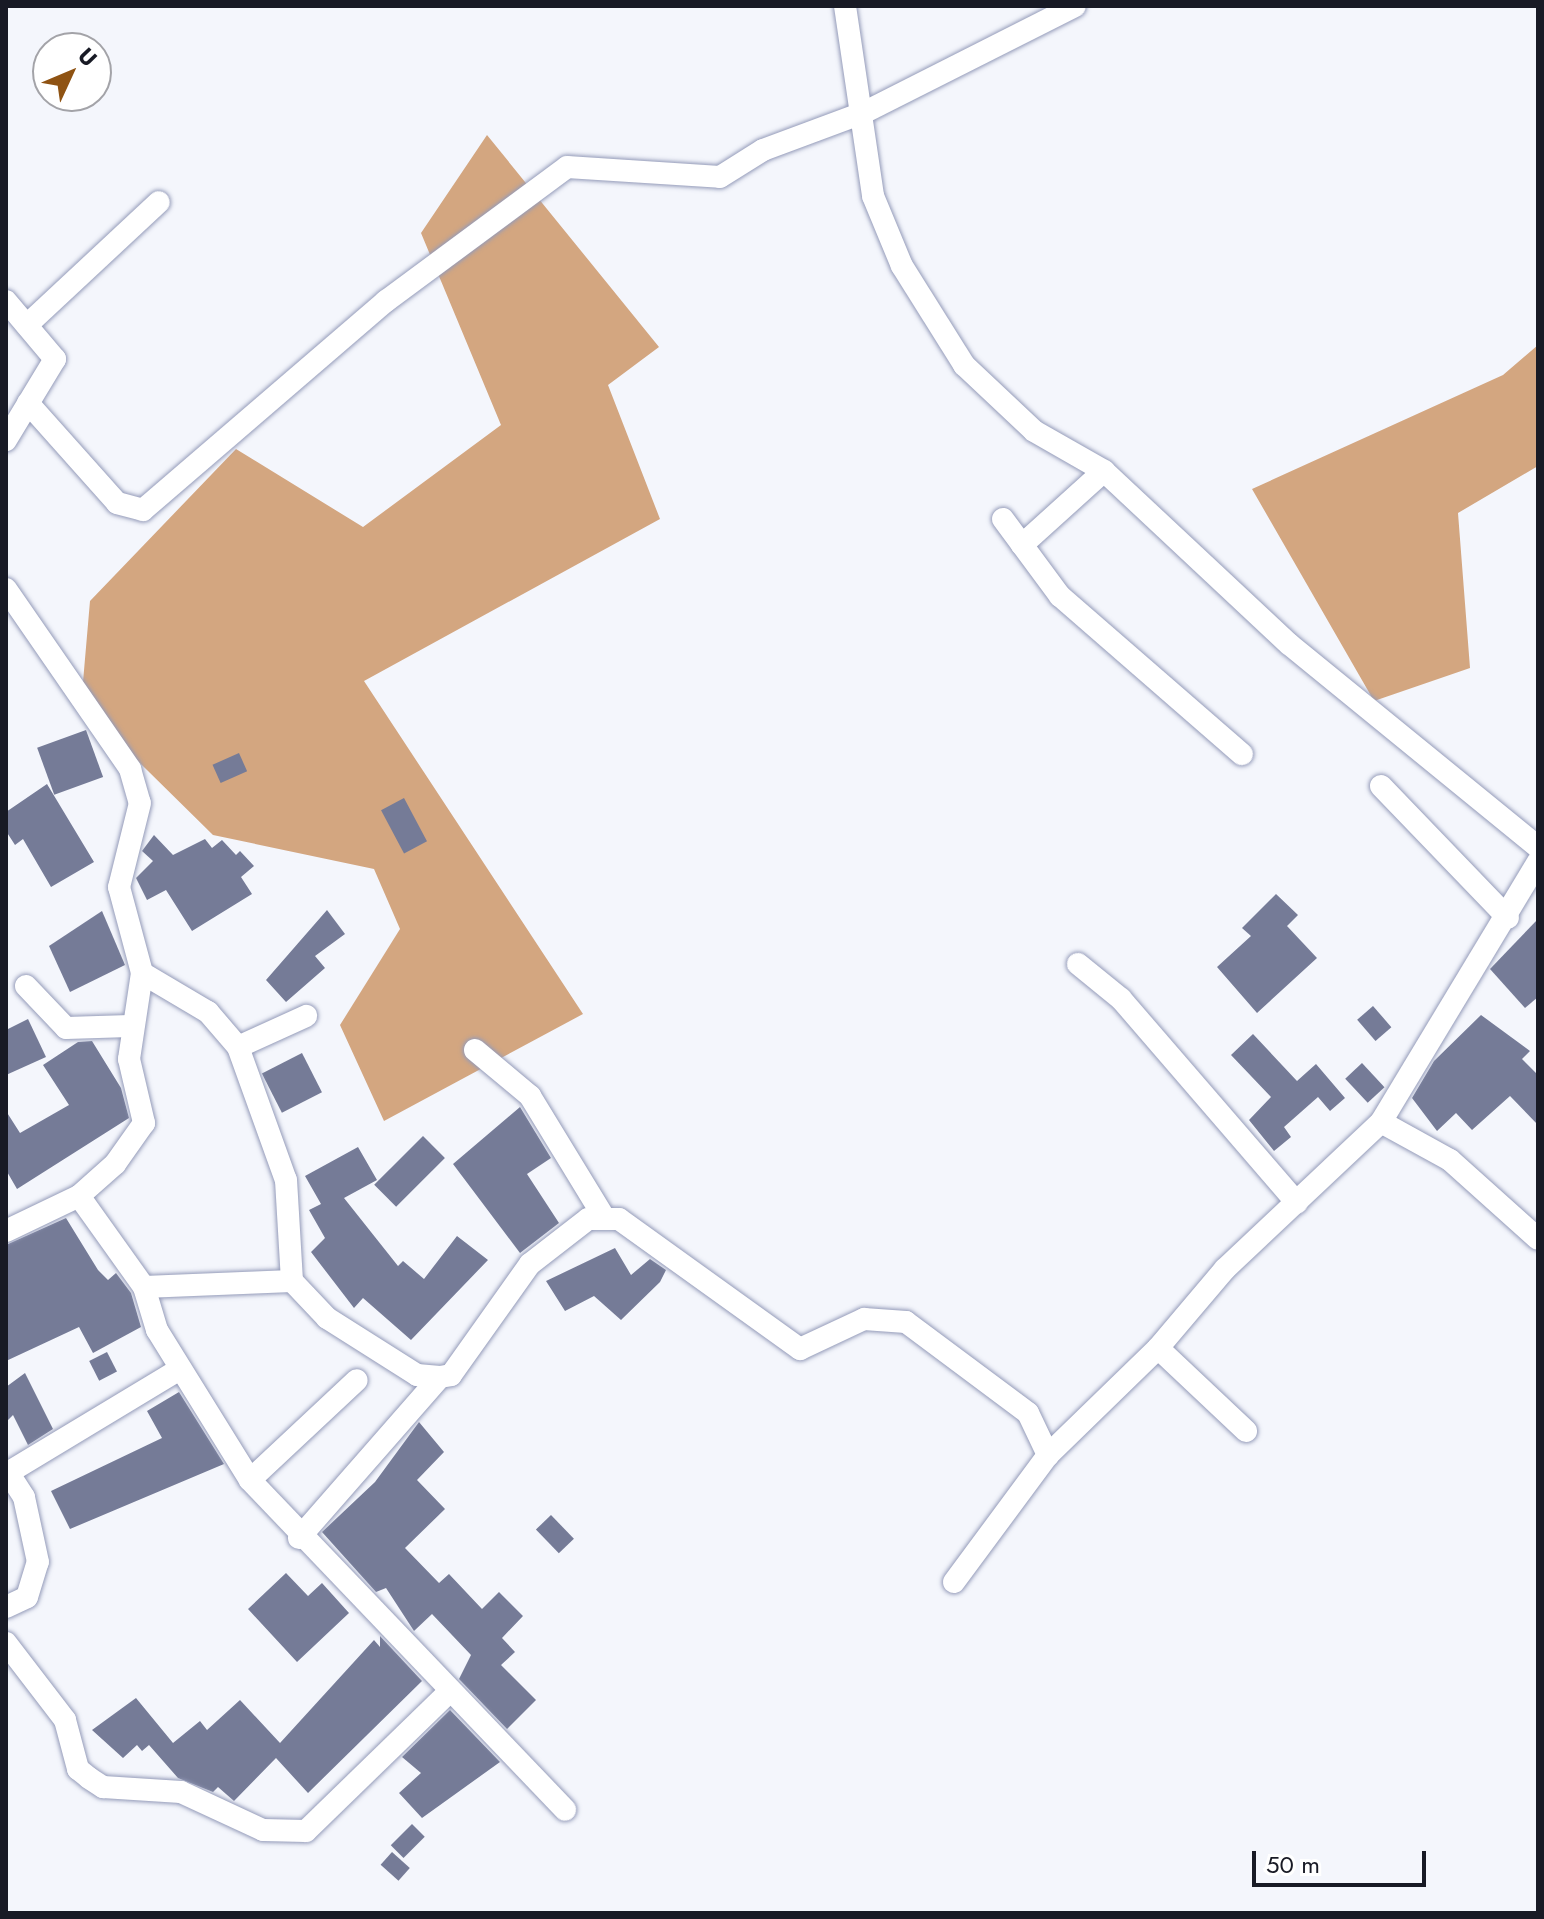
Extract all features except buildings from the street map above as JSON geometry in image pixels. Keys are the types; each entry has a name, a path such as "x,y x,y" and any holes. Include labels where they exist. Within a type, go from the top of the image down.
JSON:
{"street":[{"path":"845,6 865,112 873,196 941,337 1034,431 1104,471 1289,644 1538,847"},
{"path":"28,403 117,503 143,510 386,301 567,167 712,179 763,150 865,112 1075,6"},
{"path":"27,325 159,202"},
{"path":"6,301 55,359 6,440"},
{"path":"1022,545 1104,471"},
{"path":"1003,519 1091,625 1242,754"},
{"path":"6,589 138,790 140,822 119,887 142,973 130,1026 142,1132 79,1196 6,1231"},
{"path":"1381,786 1508,918"},
{"path":"954,1582 1048,1455 1158,1348 1225,1269 1381,1122 1508,918 1538,862"},
{"path":"1078,964 1121,999 1297,1203"},
{"path":"142,973 208,1012 238,1047 286,1180 292,1281 327,1318 417,1375 451,1375 530,1264 588,1219 604,1217 629,1226 800,1349 864,1319 906,1322 1028,1413 1048,1455"},
{"path":"26,986 66,1028 130,1026"},
{"path":"238,1047 306,1016"},
{"path":"475,1050 530,1096 604,1217"},
{"path":"1381,1122 1450,1160 1538,1239"},
{"path":"79,1196 144,1287 180,1369 250,1480 299,1538 565,1810"},
{"path":"144,1287 292,1281"},
{"path":"1158,1348 1246,1431"},
{"path":"6,1607 27,1597 38,1562 24,1497 7,1473 180,1369"},
{"path":"299,1538 440,1377"},
{"path":"250,1480 357,1380"},
{"path":"6,1643 65,1720 78,1769 89,1778 103,1787 181,1792 263,1830 306,1831 448,1693"}],"shaded area":[{"path":"487,135 659,347 608,385 660,519 364,681 583,1014 384,1121 340,1025 400,929 374,869 213,835 81,705 90,601 236,449 363,527 501,425 421,233"},
{"path":"1538,345 1538,466 1458,513 1470,668 1374,701 1252,489 1503,375"}]}
